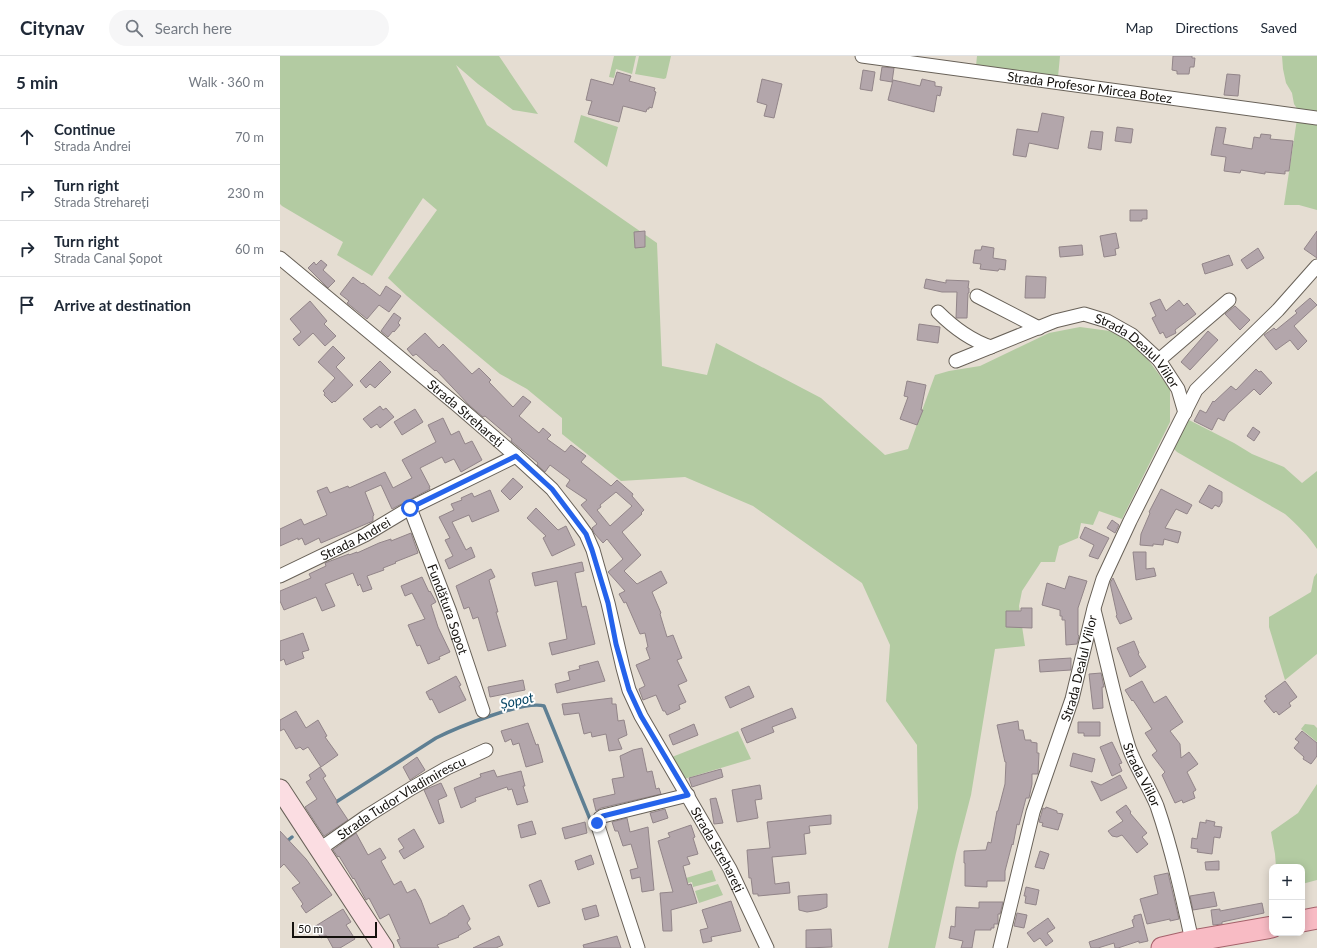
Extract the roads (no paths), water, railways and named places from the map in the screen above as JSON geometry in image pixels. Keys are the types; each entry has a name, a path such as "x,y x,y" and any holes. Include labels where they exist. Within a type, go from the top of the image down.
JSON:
{"main road":[{"path":"280,789 384,948"},
{"path":"1305,920 1317,918"},
{"path":"1162,948 1192,941 1269,928"}],"street":[{"name":"Strada Profesor Mircea Botez","path":"862,56 1317,118"},
{"name":"Strada Strehareți","path":"280,258 516,456 552,489 586,534 604,588 616,644 629,690 641,716 730,869 767,948"},
{"name":"Strada Dealul Viilor","path":"1000,948 1002,934 1033,812 1072,700 1094,608 1103,578 1196,390 1278,310 1317,266"},
{"path":"977,296 1039,328"},
{"path":"1159,360 1229,300"},
{"path":"938,312 964,334 979,343 991,347"},
{"name":"Strada Dealul Viilor","path":"956,360 1055,321 1084,314 1107,321 1132,335 1159,360 1178,389 1185,413"},
{"name":"Strada Andrei","path":"280,576 365,535 410,508 516,456"},
{"name":"Fundătura Sopot","path":"410,508 450,612 483,711"},
{"name":"Strada Viilor","path":"1094,608 1120,719 1130,751 1156,804 1160,816 1176,867 1192,941"},
{"name":"Strada Tudor Vladimirescu","path":"321,851 327,844 367,816 407,791 447,768 486,750"},
{"path":"638,948 597,823 603,816 688,795"},
{"path":"1002,934 1012,948"}],"waterway":[{"name":"Șopot","path":"333,804 436,738 490,716 534,705 544,706 592,824"},
{"name":"Șopot","path":"280,847 292,837"}]}
